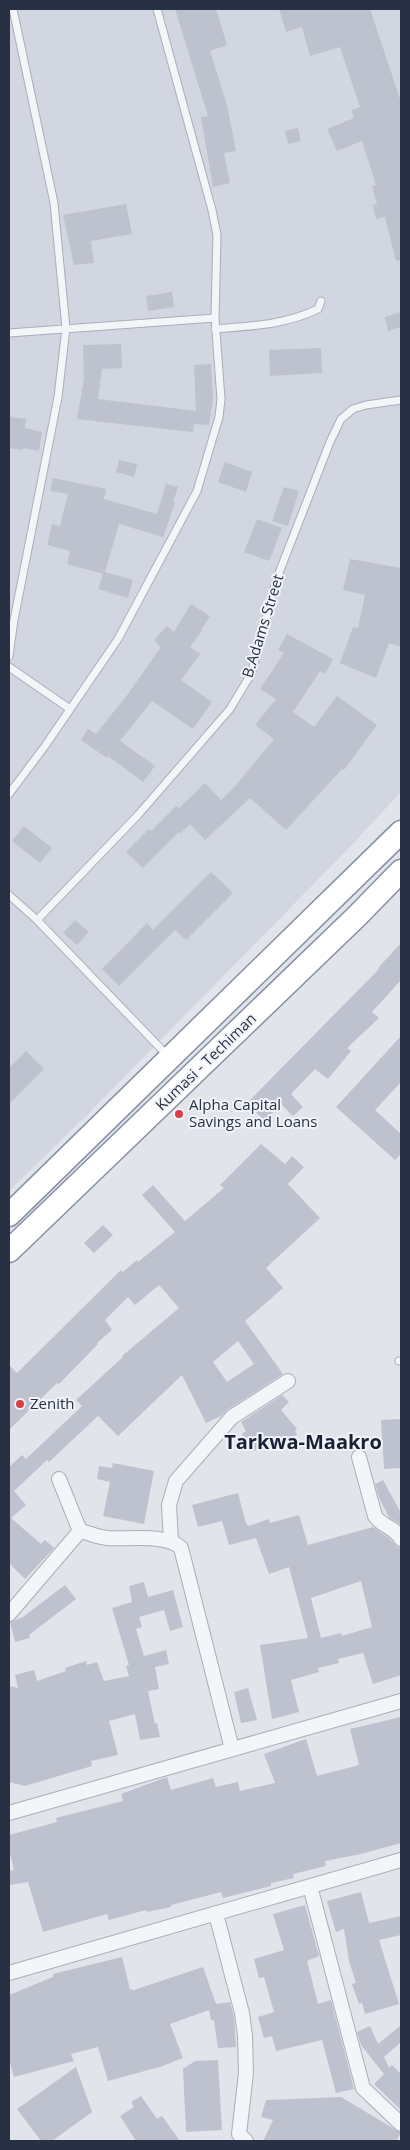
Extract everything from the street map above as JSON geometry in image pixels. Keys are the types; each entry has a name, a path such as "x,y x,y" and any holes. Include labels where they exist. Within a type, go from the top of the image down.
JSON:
{"highway":[{"path":"9,1215 401,832"},
{"name":"Kumasi - Techiman","path":"9,1251 356,917 401,871"}],"street":[{"path":"171,1541 169,1505 176,1481 232,1417 288,1381"},
{"path":"360,1457 375,1516 380,1522 394,1529 401,1539"},
{"path":"59,1479 80,1531"},
{"path":"80,1531 107,1538 171,1541 180,1548 232,1749"},
{"path":"9,1614 80,1531"},
{"path":"9,1813 401,1701"},
{"path":"9,1973 401,1860"},
{"path":"310,1886 363,2088 401,2124"},
{"path":"216,1914 242,2013 246,2036 247,2057 239,2139"}],"lane":[{"path":"9,656 14,620 58,397 66,328 54,203 13,9"},
{"path":"9,794 118,639 198,491 220,417 221,399 215,318 217,235 157,9"},
{"path":"216,329 299,319 318,309 321,301"},
{"path":"9,333 215,318"},
{"name":"B.Adams Street","path":"37,920 138,816 230,709 242,691 251,674 258,652 277,578 330,442 341,419 353,409 366,405 401,400"},
{"path":"9,667 70,709"},
{"path":"10,898 37,920 169,1057"}],"shaded area":[{"path":"9,9 401,9 401,792 347,850 85,1117 9,1191"}],"building":[{"path":"175,9 216,9 227,45 210,51 227,105 236,151 224,153 230,183 213,187 201,117 208,116"},
{"path":"279,9 370,9 401,102 401,260 396,261 385,217 376,219 373,205 377,204 372,186 376,185 362,141 337,151 327,129 354,118 351,110 360,107 340,47 310,56 302,27 286,32"},
{"path":"298,128 301,141 288,144 285,131"},
{"path":"126,204 132,234 91,241 94,263 74,265 63,215"},
{"path":"172,292 174,307 148,311 146,296"},
{"path":"401,312 401,327 388,331 385,317"},
{"path":"121,344 122,368 102,369 98,399 196,411 194,365 211,364 213,400 209,425 194,424 193,432 77,419 84,379 83,345"},
{"path":"321,348 322,373 270,376 269,350"},
{"path":"9,417 26,419 25,428 42,432 39,451 9,448"},
{"path":"119,460 137,464 134,477 116,472"},
{"path":"225,462 252,472 246,492 218,482"},
{"path":"53,478 106,489 104,499 157,514 166,484 178,487 173,502 175,503 163,537 119,524 105,572 133,580 128,598 98,589 103,574 67,564 70,551 47,545 52,524 60,526 68,494 50,491"},
{"path":"284,487 299,491 288,526 272,521"},
{"path":"257,519 282,528 269,561 244,552"},
{"path":"350,559 401,568 401,647 389,643 376,678 340,663 353,627 358,628 365,595 343,590"},
{"path":"191,604 210,616 190,647 200,654 181,680 212,702 193,729 152,701 120,741 155,766 143,782 108,756 107,758 81,740 88,729 96,734 128,694 161,647 154,640 167,626 174,632"},
{"path":"287,634 333,659 325,674 320,671 293,712 314,727 337,696 377,725 344,770 342,769 286,830 250,798 205,840 190,824 180,834 179,832 143,868 126,852 149,829 151,831 176,806 179,808 205,783 221,800 274,739 255,725 276,699 260,689 284,653 278,650"},
{"path":"24,826 52,848 40,863 12,841"},
{"path":"211,872 233,893 186,940 175,930 119,986 102,969 147,923 153,930"},
{"path":"75,920 89,932 77,945 63,933"},
{"path":"401,943 401,980 372,1012 379,1018 347,1048 351,1051 328,1079 315,1069 291,1094 303,1107 293,1116 281,1104 265,1121 247,1103 379,969"},
{"path":"401,1036 401,1082 375,1110 401,1134 401,1154 395,1160 336,1107"},
{"path":"26,1051 44,1069 9,1104 9,1068"},
{"path":"261,1144 285,1164 292,1156 304,1167 288,1184 320,1218 266,1268 283,1288 245,1321 283,1374 227,1410 221,1416 206,1423 182,1375 118,1436 98,1416 49,1462 47,1460 14,1491 26,1505 11,1518 41,1544 45,1540 54,1548 25,1579 9,1563 9,1467 22,1455 26,1459 82,1406 76,1400 122,1356 179,1308 159,1285 135,1305 128,1297 105,1320 112,1330 97,1343 59,1384 57,1383 9,1430 9,1365 17,1373 121,1270 123,1272 137,1260 138,1262 175,1232 142,1195 153,1185 185,1221 224,1188 220,1185","holes":["238,1341 254,1364 227,1382 213,1362"]},
{"path":"103,1225 113,1235 94,1253 84,1243"},
{"path":"282,1395 289,1402 281,1410 297,1429 295,1431 297,1434 280,1450 270,1440 254,1451 242,1434 246,1431 241,1422"},
{"path":"401,1419 401,1468 384,1469 381,1420"},
{"path":"113,1463 154,1471 144,1524 103,1516 110,1482 97,1479 99,1466 112,1468"},
{"path":"383,1480 401,1513 401,1525 389,1517 380,1500 375,1484"},
{"path":"238,1493 246,1524 249,1526 269,1519 270,1523 299,1515 308,1545 373,1527 389,1538 397,1547 401,1548 401,1675 373,1684 363,1653 338,1659 339,1663 318,1668 319,1672 291,1680 299,1712 272,1719 260,1645 308,1638 289,1567 269,1574 256,1538 229,1545 222,1521 198,1527 192,1505","holes":["361,1581 372,1627 342,1636 341,1633 321,1638 311,1598"]},
{"path":"144,1582 148,1597 173,1590 183,1627 170,1631 164,1610 139,1617 142,1627 136,1629 144,1656 166,1650 169,1664 155,1667 159,1689 148,1691 155,1724 157,1723 160,1737 140,1740 135,1714 109,1721 118,1755 91,1761 92,1766 25,1786 9,1782 9,1686 18,1688 15,1675 34,1670 37,1681 66,1671 65,1668 86,1661 87,1665 97,1662 104,1681 129,1676 126,1666 129,1665 112,1608 132,1602 129,1586"},
{"path":"65,1585 76,1599 29,1635 30,1638 15,1642 10,1622 23,1617"},
{"path":"248,1688 257,1720 241,1723 234,1692"},
{"path":"401,1717 401,1843 325,1861 326,1866 293,1874 294,1878 223,1898 221,1892 171,1905 171,1907 147,1912 146,1910 109,1920 107,1914 43,1932 28,1882 9,1885 9,1871 14,1870 9,1849 9,1835 57,1822 56,1818 123,1801 121,1794 167,1777 171,1790 213,1778 216,1787 238,1782 240,1791 275,1783 264,1754 306,1739 317,1776 359,1765 350,1729"},
{"path":"361,1892 369,1923 401,1916 401,1935 379,1940 399,2004 365,2014 362,2003 359,2004 352,1984 356,1983 349,1961 344,1929 336,1932 327,1901"},
{"path":"305,1905 319,1956 307,1961 318,2004 331,2000 354,2089 336,2093 322,2040 276,2051 272,2036 264,2038 258,2017 274,2012 264,1977 259,1978 254,1959 284,1950 273,1914"},
{"path":"122,1957 130,1989 134,1990 203,1967 216,2004 230,2002 234,2017 236,2047 218,2048 214,2020 211,2020 209,2010 170,2024 183,2058 163,2066 108,2081 98,2047 71,2054 74,2061 14,2077 9,2059 9,1995 53,1977 53,1974"},
{"path":"401,2025 401,2042 384,2057 389,2068 392,2065 401,2074 401,2110 374,2084 384,2074 361,2045 357,2032 370,2026 378,2044"},
{"path":"218,2060 222,2130 186,2132 183,2069 195,2061"},
{"path":"76,2067 92,2112 52,2141 41,2141 17,2109"},
{"path":"141,2096 157,2119 162,2116 180,2141 136,2141 120,2116 134,2107 131,2102"},
{"path":"341,2097 401,2133 396,2141 263,2141 273,2120 261,2117 266,2100"}],"place":[{"name":"Alpha Capital Savings and Loans","path":"179,1114"},
{"name":"Zenith","path":"20,1404"}],"district":[{"name":"Tarkwa-Maakro","path":"303,1442"}]}
